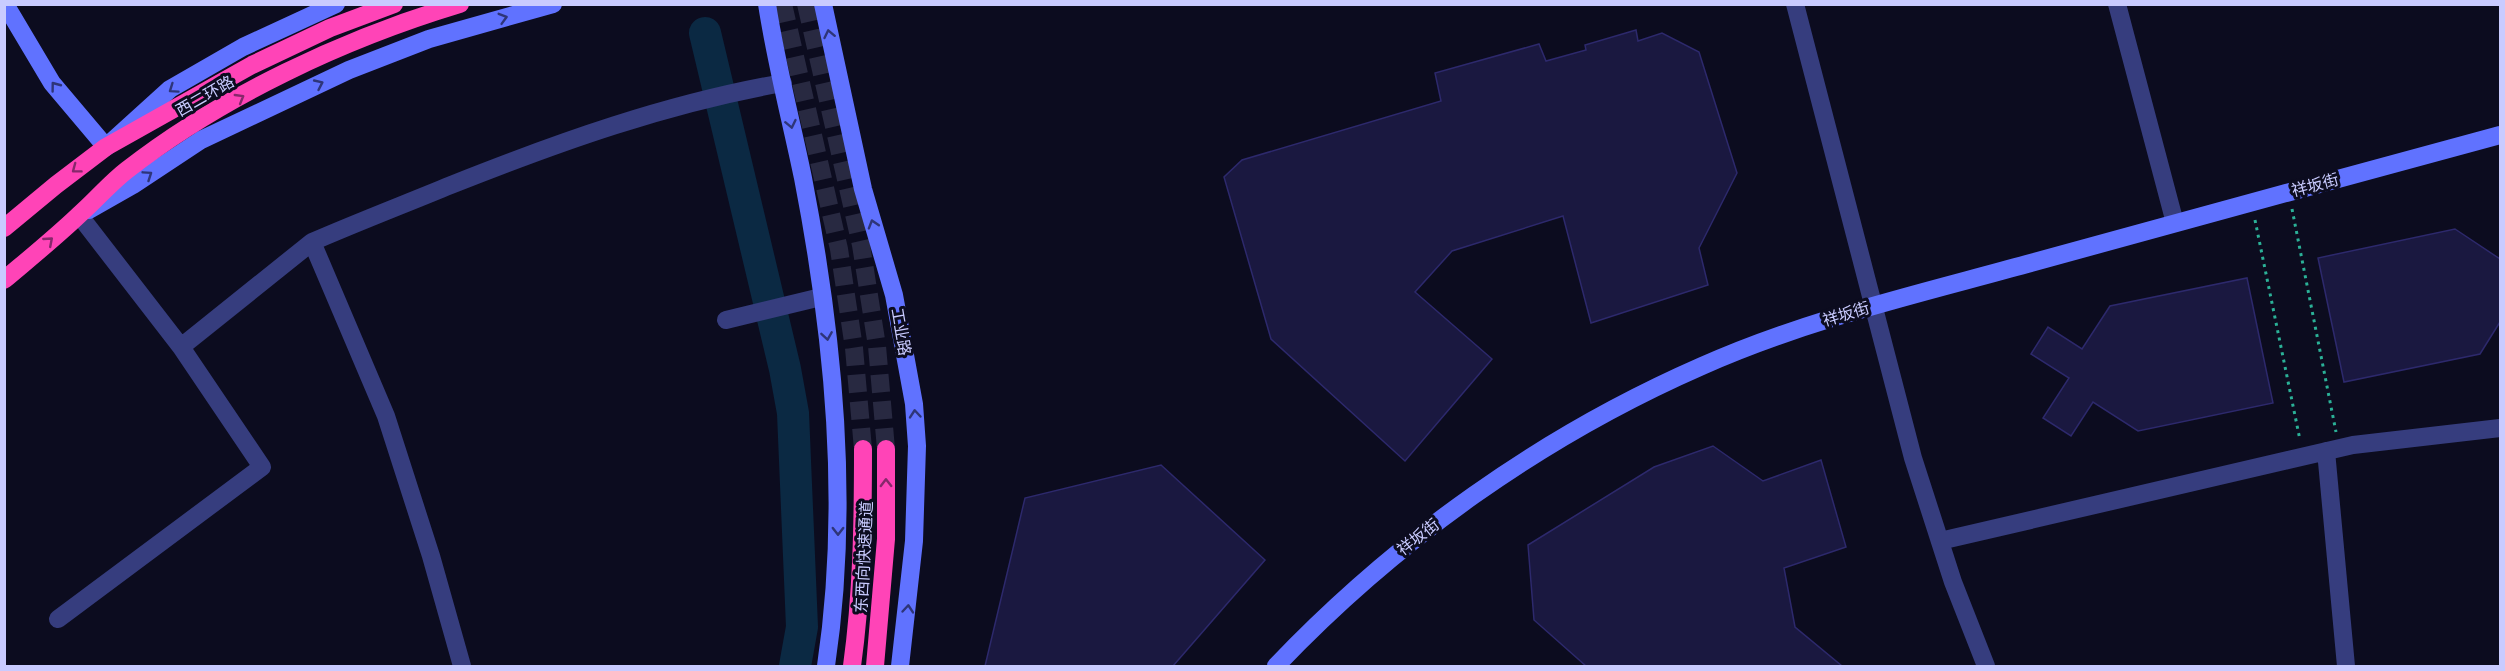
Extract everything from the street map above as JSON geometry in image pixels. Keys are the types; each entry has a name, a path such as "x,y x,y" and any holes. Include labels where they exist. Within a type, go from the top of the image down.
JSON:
{"highway":[{"name":"西二环路","path":"4,228 56,184 106,147 262,60 330,28 394,4"},
{"name":"西二环路","path":"4,280 126,171 190,127 262,85 338,49 421,16 460,4"},
{"name":"东西向快速通道","path":"875,666 886,538 886,448"},
{"name":"东西向快速通道","path":"852,666 857,631 863,538 862,449"}],"main road":[{"path":"5,4 52,83 106,147 170,89 243,47 336,4"},
{"path":"79,215 133,185 201,140 349,70 429,39 553,4"},
{"path":"767,4 803,180 830,352 836,445 837,515 832,630 826,666"},
{"name":"工业路","path":"823,4 863,189 894,295 914,404 917,446 914,541 900,666"},
{"name":"祥坂街","path":"1276,666 1384,564 1468,499 1556,443 1642,394 1704,364 1785,334 1874,306 2500,135"}],"street":[{"path":"1795,4 1913,458 1940,542 1986,666"},
{"path":"2117,4 2175,223"},
{"path":"181,347 312,242 522,157 631,120 709,98 783,83"},
{"path":"58,619 262,466 181,347 79,215"},
{"path":"312,242 386,417 431,556 462,666"},
{"path":"726,320 821,297"},
{"path":"1940,542 2333,450 2500,428"},
{"path":"2333,450 2346,666"}],"path":[{"path":"2289,192 2333,450"},
{"path":"2251,202 2304,457"}],"building":[{"path":"1636,30 1638,41 1662,33 1699,52 1737,173 1699,248 1708,285 1591,323 1563,216 1452,251 1415,292 1492,359 1405,461 1271,339 1224,177 1242,160 1441,101 1435,73 1539,44 1546,61 1586,50 1585,45"},
{"path":"2455,229 2500,259 2500,322 2480,354 2344,382 2318,258"},
{"path":"2247,278 2273,403 2138,431 2093,402 2071,436 2043,418 2069,378 2031,354 2048,327 2082,349 2110,306"},
{"path":"1713,446 1763,481 1821,460 1846,547 1784,568 1795,627 1842,666 1586,666 1534,620 1528,545 1654,467"},
{"path":"1161,465 1265,560 1173,666 985,666 1025,498"}],"waterway":[{"path":"705,33 785,369 793,413 802,627 795,666"}],"tunnel":[{"path":"783,4 839,249 854,348 863,449"},
{"path":"806,4 861,245 877,346 886,449"}]}
